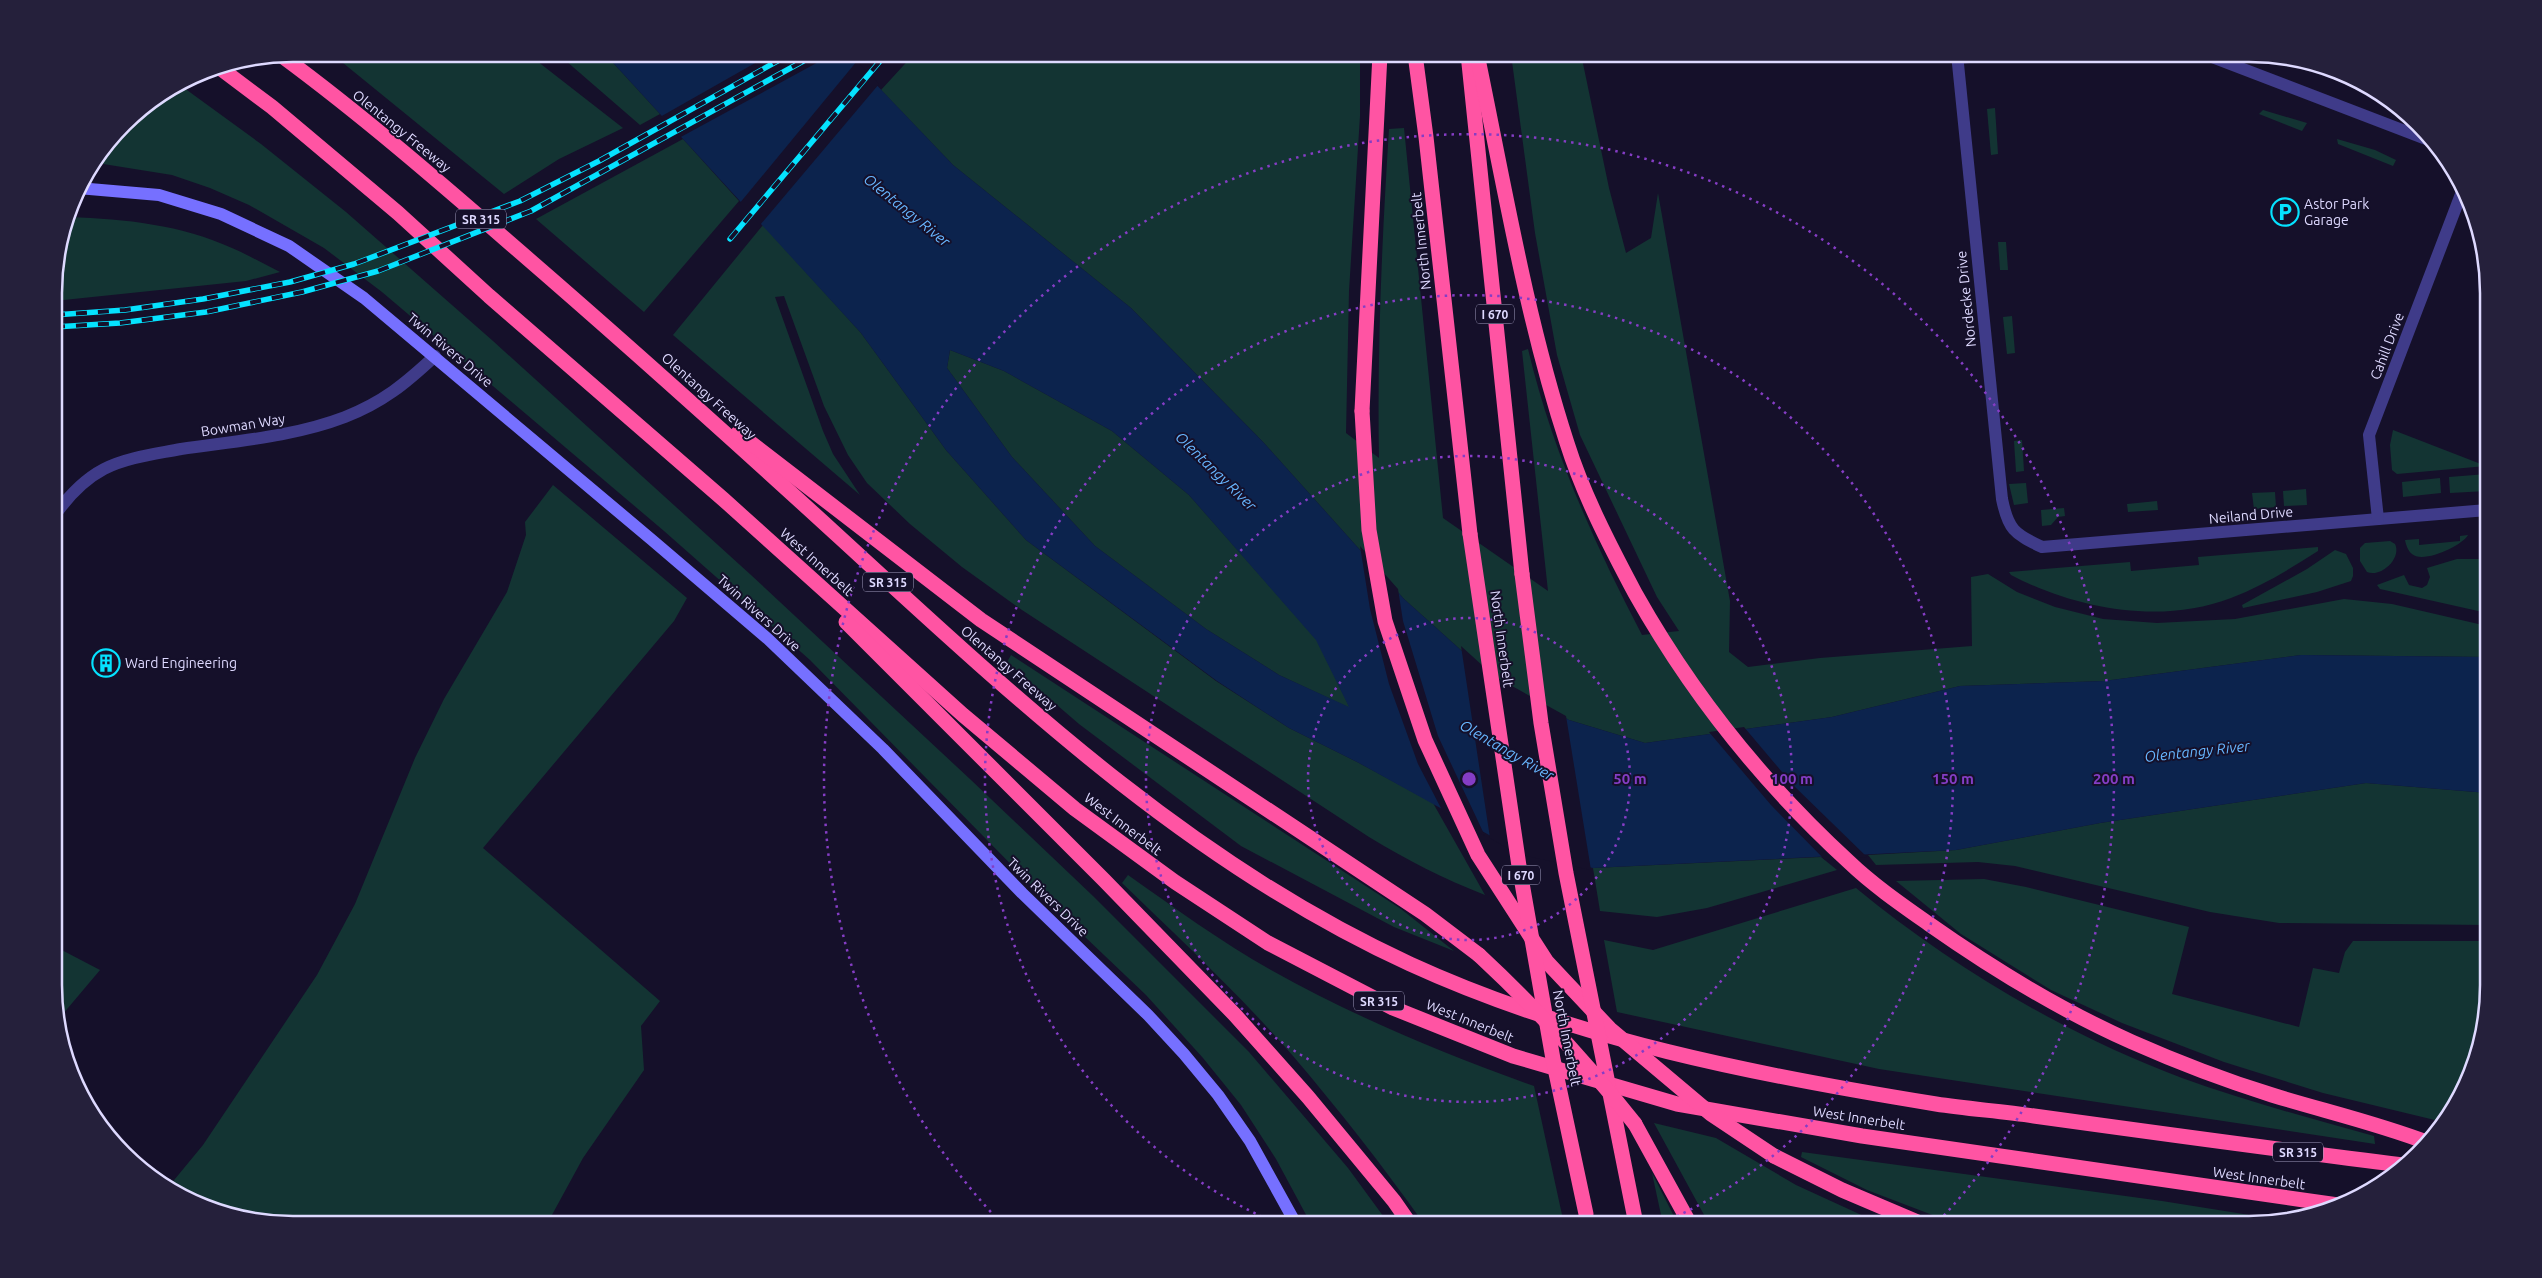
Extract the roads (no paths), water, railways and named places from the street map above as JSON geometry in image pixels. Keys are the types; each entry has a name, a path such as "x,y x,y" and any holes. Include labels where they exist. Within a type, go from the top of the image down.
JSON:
{"highway":[{"name":"Olentangy Freeway","path":"290,62 444,187 676,387 994,679 1104,772"},
{"path":"1380,62 1362,411 1369,530 1385,621 1426,740 1478,855 1547,962 1610,1029 1711,1114 1774,1156 1842,1190 1903,1216"},
{"name":"North Innerbelt","path":"1416,62 1470,534 1519,866 1553,1059 1586,1216"},
{"name":"North Innerbelt","path":"1469,62 1522,574 1541,723 1566,873 1634,1216"},
{"path":"1479,62 1536,337 1568,446 1612,550 1654,626 1708,707 1754,763 1850,864 1974,956 2047,1000 2132,1042 2200,1069 2272,1094 2389,1128 2420,1140"},
{"name":"SR 315","path":"226,72 272,107 398,213 722,499"},
{"path":"676,387 800,478 981,620 1396,894 1479,956 1595,1073 1635,1124 1686,1216"},
{"path":"722,499 1104,880 1234,1015 1308,1097 1394,1200 1405,1216"},
{"name":"West Innerbelt","path":"722,499 963,714 1076,809 1175,882 1268,942 1393,1008 1514,1056 1677,1104 1862,1136 2321,1204"},
{"name":"West Innerbelt","path":"1104,772 1149,808 1201,844 1292,902 1351,935 1413,966 1520,1008 1608,1037 1688,1058 1942,1105 2394,1164"}],"main road":[{"name":"Twin Rivers Drive","path":"87,189 159,195 220,214 289,246 364,298 435,356 768,639 883,749 1010,882 1148,1015 1184,1054 1218,1095 1250,1140 1292,1216"}],"street":[{"name":"Nordecke Drive","path":"1957,62 2002,499 2006,519 2019,537"},
{"path":"2225,62 2418,136"},
{"name":"Cahill Drive","path":"2378,519 2369,435 2459,198"},
{"name":"Bowman Way","path":"62,507 81,486 104,469 158,453 296,431 343,418 374,404 401,388 435,356"},
{"name":"Neiland Drive","path":"2019,537 2042,548 2480,511"}],"water":[{"name":"Olentangy River","path":"612,62 855,62 953,165 1131,308 1264,443 1404,599 1492,678 1569,720 1645,743 1832,717 1960,686 2104,681 2301,655 2480,657 2480,792 2366,783 2100,823 1956,850 1593,868 1518,851 1359,763 1289,728 1217,681 1026,540 946,450 861,333","holes":["950,350 1004,371 1112,431 1189,495 1316,640 1349,707 1279,675 1206,629 1095,546 1012,457 947,368"]}],"railway":[{"path":"62,314 125,310 203,299 290,282 354,264 520,201 599,161 776,62"},
{"path":"62,327 120,323 206,312 302,292 378,271 531,211 801,62"},
{"path":"730,239 879,62"}],"place":[{"name":"Astor Park Garage","path":"2285,212"},
{"name":"Ward Engineering","path":"106,663"}]}
